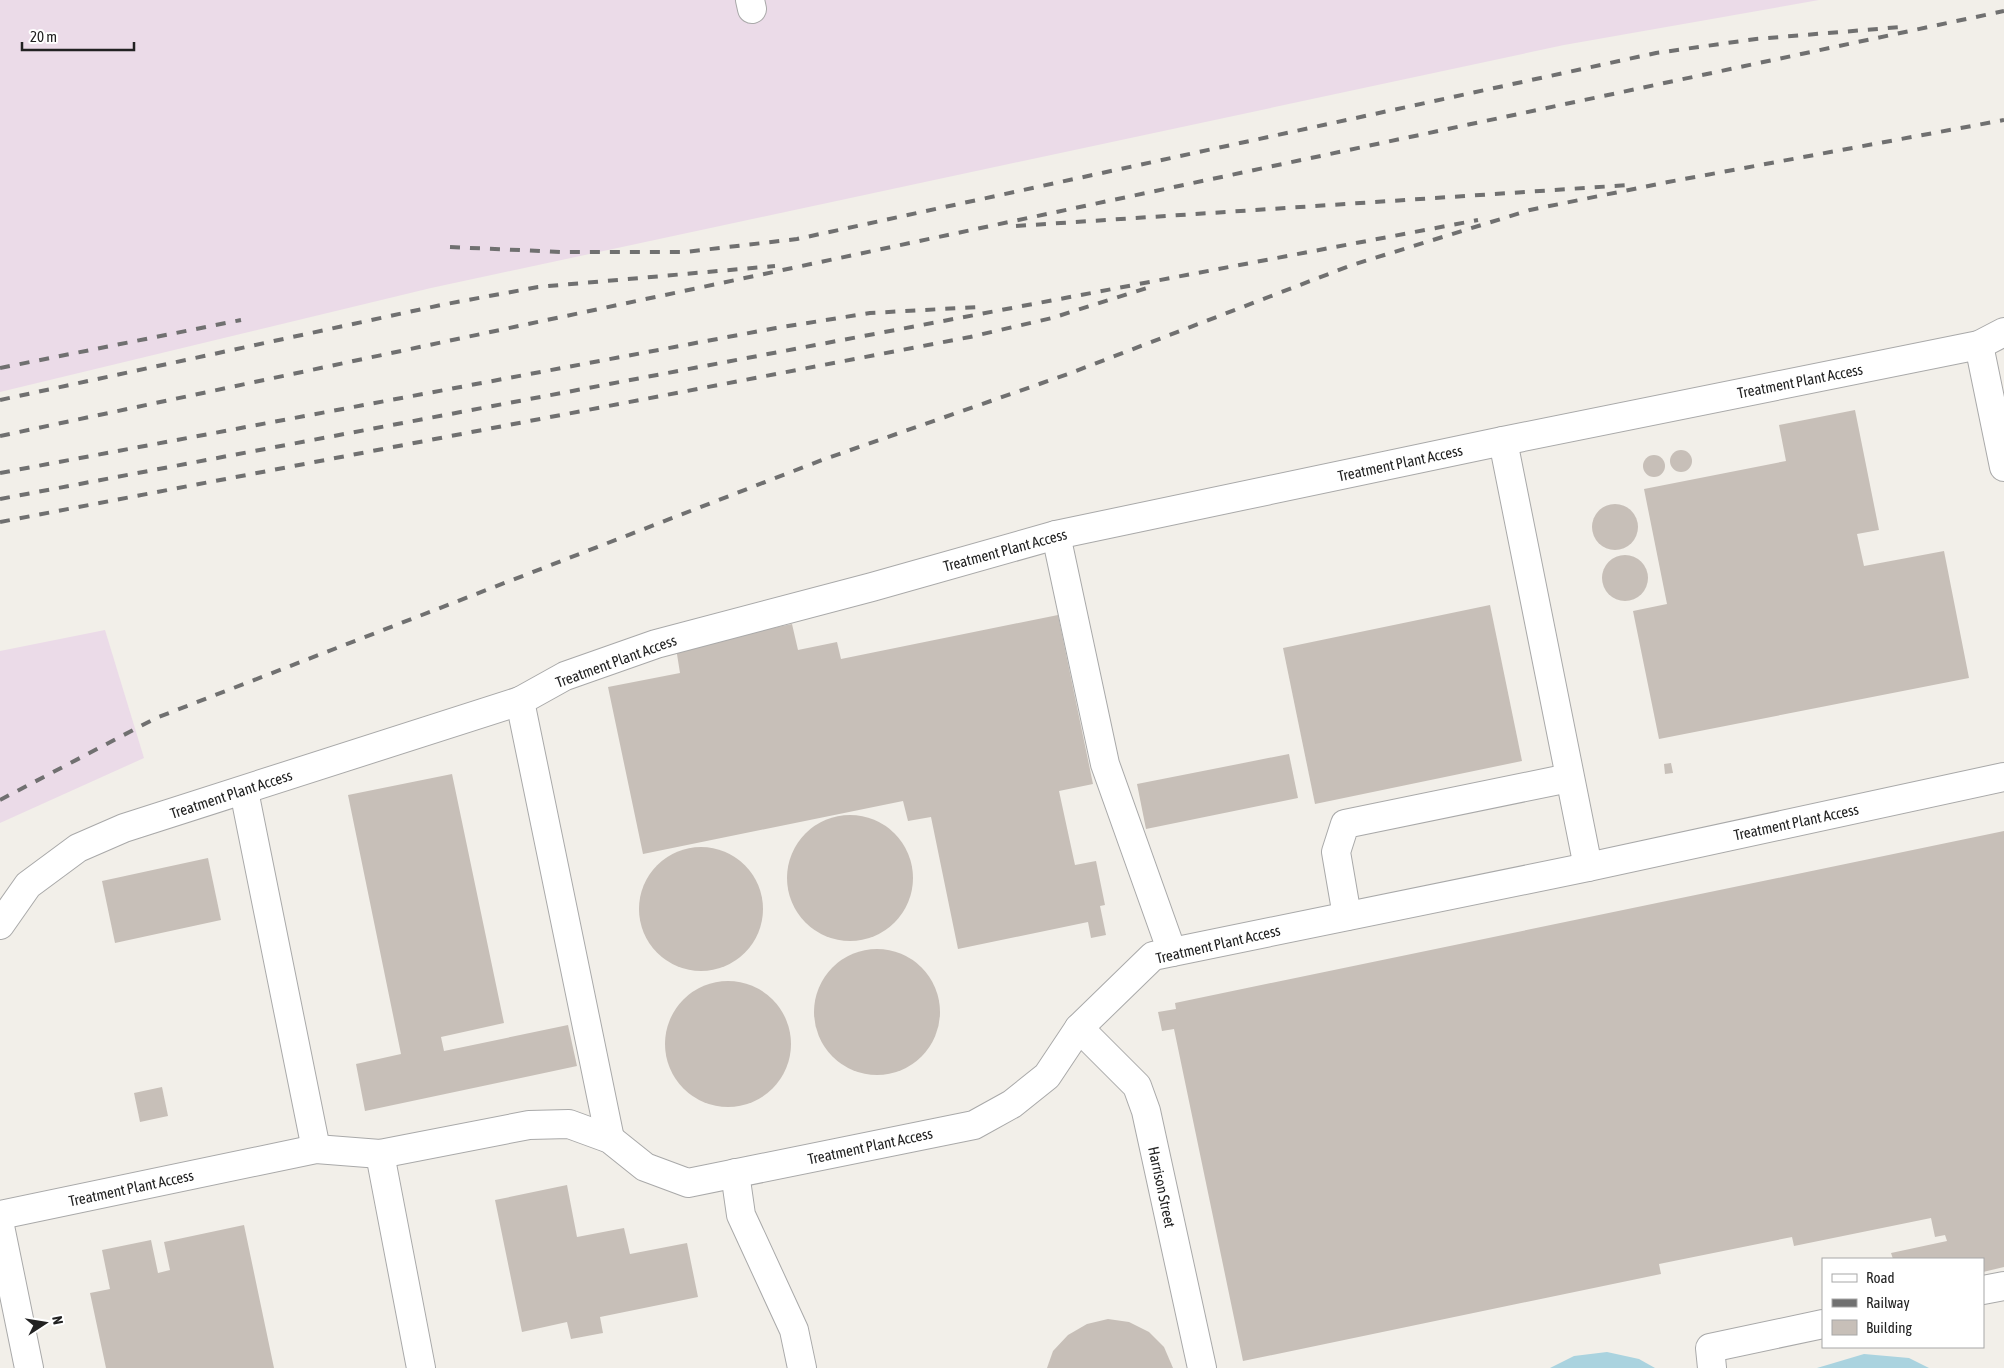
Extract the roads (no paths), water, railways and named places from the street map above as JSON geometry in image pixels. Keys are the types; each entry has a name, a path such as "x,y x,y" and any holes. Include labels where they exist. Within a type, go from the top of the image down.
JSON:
{"lane":[{"name":"Treatment Plant Access","path":"0,925 28,885 78,848 124,828 520,701 564,676 656,644 872,587 1056,535 1503,441 1979,345 2004,332"},
{"path":"1979,345 2004,467"},
{"path":"1503,441 1588,867"},
{"path":"1056,535 1106,764 1172,952"},
{"path":"520,701 610,1139"},
{"name":"Treatment Plant Access","path":"0,1215 316,1149 380,1154 528,1125 569,1124 610,1139 645,1167 688,1183 974,1125 1012,1104 1047,1076 1079,1028 1153,956 1588,867 2004,777"},
{"path":"1348,916 1336,852 1345,824 1569,778"},
{"path":"244,791 316,1149"},
{"name":"Harrison Street","path":"1079,1028 1137,1086 1143,1103 1202,1368"},
{"path":"380,1154 421,1368"},
{"path":"735,1174 741,1215 794,1330 802,1368"},
{"path":"0,1226 29,1368"},
{"path":"1984,1290 2004,1286"},
{"path":"1712,1368 1710,1348 1822,1324"}],"water":[{"path":"1607,1352 1639,1359 1655,1368 1550,1368 1574,1356"},
{"path":"1864,1354 1909,1358 1929,1368 1817,1368"}],"railway":[{"path":"0,436 2004,11"},
{"path":"450,247 562,252 685,252 797,239 1656,53 1756,39 1901,27"},
{"path":"0,800 156,718 822,460 1068,374 1352,265 1530,210 1668,182 2004,120"},
{"path":"1016,226 1629,185"},
{"path":"0,499 1478,220"},
{"path":"0,400 441,305 538,287 775,266"},
{"path":"0,522 970,337 1052,318 1153,286"},
{"path":"0,473 776,328 870,313 978,307"},
{"path":"0,368 241,320"}]}
